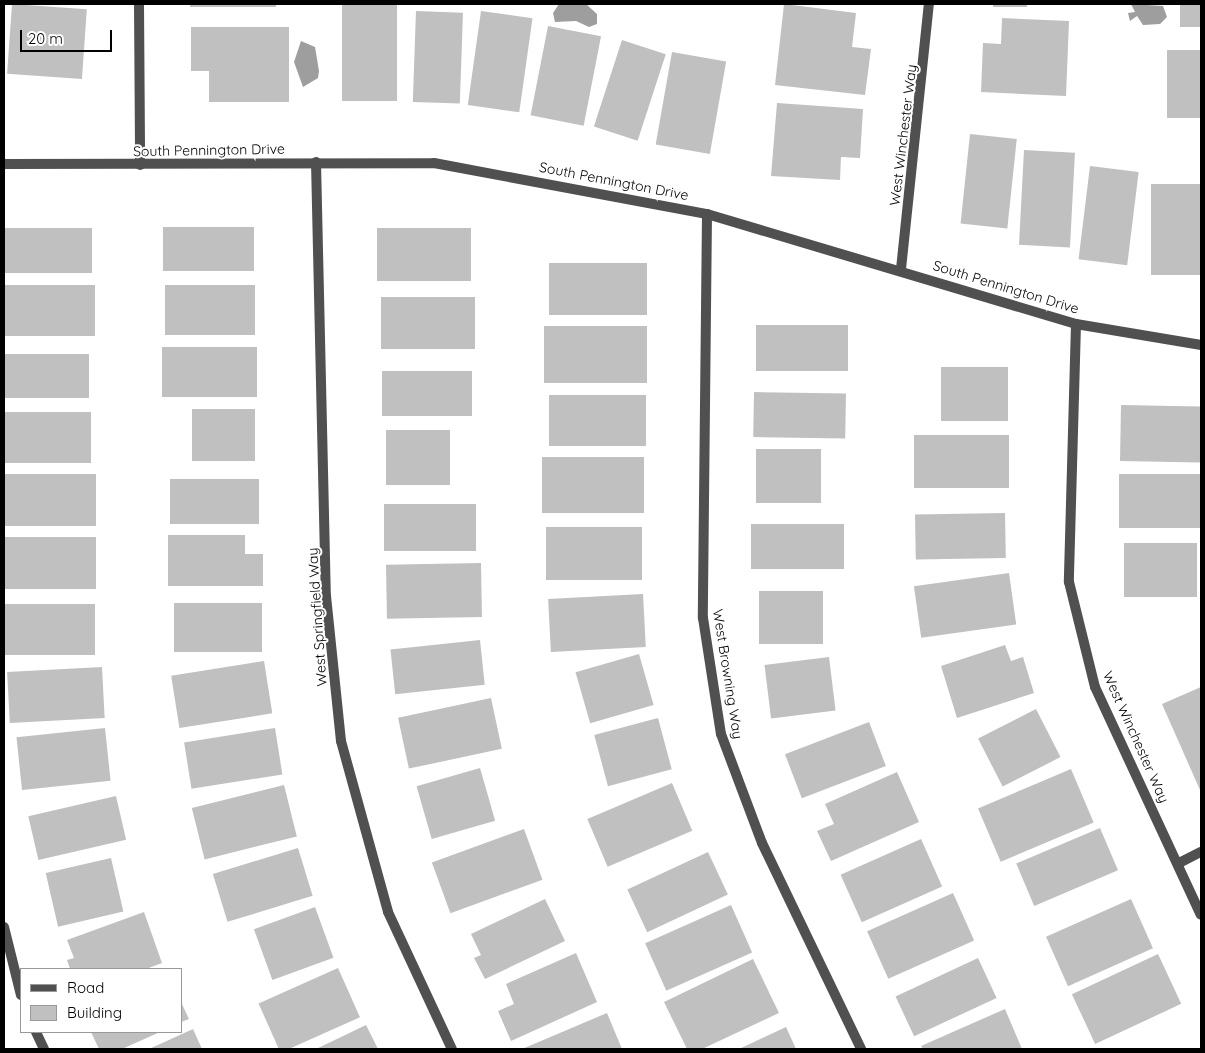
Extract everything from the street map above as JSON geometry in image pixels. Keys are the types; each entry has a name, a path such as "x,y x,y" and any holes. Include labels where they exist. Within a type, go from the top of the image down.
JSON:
{"street":[{"path":"140,4 140,165"},
{"name":"West Winchester Way","path":"901,269 929,4"},
{"name":"West Springfield Way","path":"316,162 326,596 341,741 388,912 452,1049"},
{"name":"South Pennington Drive","path":"4,164 434,163 707,214 901,269 1076,324 1201,345"},
{"name":"West Browning Way","path":"707,214 703,618 721,734 762,844 861,1049"},
{"name":"West Winchester Way","path":"1076,324 1069,582 1095,687 1179,863 1201,914"},
{"path":"1179,863 1201,852"},
{"path":"4,927 20,991"},
{"path":"36,1033 44,1049"}],"shaded area":[{"path":"559,4 586,4 597,14 597,24 589,27 576,21 555,22 553,13"},
{"path":"1131,4 1163,6 1167,17 1160,24 1143,25 1137,16 1130,21 1128,13 1135,12"},
{"path":"301,41 315,47 319,71 318,78 303,87 294,62"}],"building":[{"path":"12,4 87,9 82,79 7,74"},
{"path":"190,4 276,4 276,7 190,7"},
{"path":"784,4 856,13 852,47 871,49 865,95 775,85"},
{"path":"993,4 1027,4 1027,7 993,7"},
{"path":"1180,4 1201,4 1201,27 1180,27"},
{"path":"342,5 397,5 397,101 342,101"},
{"path":"416,11 463,13 460,104 413,102"},
{"path":"481,11 532,18 519,112 468,105"},
{"path":"1002,18 1069,21 1066,96 981,92 983,43 1001,44"},
{"path":"548,26 601,36 584,126 531,115"},
{"path":"191,27 289,27 289,102 209,102 209,71 191,71"},
{"path":"622,40 666,54 638,141 594,127"},
{"path":"1167,50 1201,50 1201,118 1167,118"},
{"path":"672,52 726,62 710,154 656,145"},
{"path":"777,103 863,109 860,158 841,157 840,180 771,176"},
{"path":"970,134 1017,139 1007,228 961,224"},
{"path":"1024,150 1075,153 1070,248 1019,245"},
{"path":"1090,166 1139,172 1127,265 1079,259"},
{"path":"1151,184 1201,184 1201,275 1151,275"},
{"path":"163,227 254,227 254,271 163,271"},
{"path":"4,228 92,228 92,273 4,273"},
{"path":"377,228 471,228 471,281 377,281"},
{"path":"549,263 647,263 647,315 549,315"},
{"path":"4,285 95,285 95,336 4,336"},
{"path":"165,285 255,285 255,335 165,335"},
{"path":"381,297 475,297 475,349 381,349"},
{"path":"756,325 848,325 848,371 756,371"},
{"path":"544,326 647,326 647,383 544,383"},
{"path":"162,347 257,347 257,397 162,397"},
{"path":"4,354 89,354 89,398 4,398"},
{"path":"941,367 1008,367 1008,421 941,421"},
{"path":"382,371 472,371 472,416 382,416"},
{"path":"754,392 846,394 845,439 753,437"},
{"path":"549,395 646,395 646,446 549,446"},
{"path":"1121,405 1201,406 1200,462 1120,461"},
{"path":"192,409 255,409 255,461 192,461"},
{"path":"4,412 91,412 91,463 4,463"},
{"path":"386,430 450,430 450,485 386,485"},
{"path":"914,435 1009,435 1009,488 914,488"},
{"path":"756,449 821,449 821,503 756,503"},
{"path":"542,457 644,457 644,513 542,513"},
{"path":"4,474 96,474 96,526 4,526"},
{"path":"1119,474 1201,474 1201,528 1119,528"},
{"path":"170,479 259,479 259,524 170,524"},
{"path":"384,504 476,504 476,551 384,551"},
{"path":"1005,513 1006,558 916,560 915,515"},
{"path":"751,524 844,524 844,569 751,569"},
{"path":"546,527 642,527 642,580 546,580"},
{"path":"168,535 245,535 245,554 263,554 263,586 168,586"},
{"path":"4,537 96,537 96,589 4,589"},
{"path":"1124,543 1197,543 1197,597 1124,597"},
{"path":"481,563 482,617 387,619 386,565"},
{"path":"1009,573 1016,624 921,638 914,586"},
{"path":"759,591 823,591 823,644 759,644"},
{"path":"643,594 646,647 551,652 548,599"},
{"path":"174,603 262,603 262,652 174,652"},
{"path":"4,604 95,604 95,655 4,655"},
{"path":"480,640 485,685 395,694 390,649"},
{"path":"1005,645 1011,661 1023,657 1034,693 957,718 941,666"},
{"path":"639,654 654,705 590,723 576,672"},
{"path":"829,657 836,711 771,719 764,665"},
{"path":"264,661 272,713 179,728 171,676"},
{"path":"102,667 105,718 10,723 7,672"},
{"path":"1201,687 1201,789 1200,790 1162,704"},
{"path":"491,698 502,749 409,769 398,718"},
{"path":"1036,709 1061,757 1003,787 978,739"},
{"path":"658,718 672,769 608,786 594,735"},
{"path":"869,722 886,766 802,798 785,754"},
{"path":"105,728 111,781 22,790 16,737"},
{"path":"275,728 282,774 191,789 184,742"},
{"path":"480,768 495,821 432,839 417,786"},
{"path":"1071,769 1094,822 1001,862 978,808"},
{"path":"897,772 919,822 831,861 817,831 834,824 825,804"},
{"path":"672,783 692,831 608,867 587,819"},
{"path":"284,785 297,836 205,859 192,808"},
{"path":"116,796 126,840 38,860 28,816"},
{"path":"1100,828 1118,870 1034,906 1016,864"},
{"path":"524,829 542,880 450,913 432,863"},
{"path":"921,839 942,887 862,922 841,875"},
{"path":"298,848 313,896 228,922 213,874"},
{"path":"708,852 728,895 647,932 627,890"},
{"path":"111,858 123,912 58,927 46,873"},
{"path":"953,893 974,941 888,979 867,931"},
{"path":"545,899 565,941 485,979 474,958 481,955 471,934"},
{"path":"1131,899 1153,948 1068,986 1046,937"},
{"path":"731,905 752,953 666,991 645,943"},
{"path":"315,907 333,958 272,980 254,929"},
{"path":"144,912 162,963 149,968 70,968 67,960 74,958 67,940"},
{"path":"576,953 597,1002 511,1041 498,1011 514,1004 506,984"},
{"path":"1158,954 1181,1004 1095,1044 1072,994"},
{"path":"978,958 997,998 914,1036 896,996"},
{"path":"753,959 779,1013 702,1049 687,1049 664,1002"},
{"path":"338,968 360,1017 289,1049 279,1049 259,1003"},
{"path":"182,1004 189,1019 182,1022"},
{"path":"1005,1009 1022,1049 923,1049 921,1046"},
{"path":"607,1013 622,1049 522,1049"},
{"path":"366,1025 378,1049 316,1049"},
{"path":"786,1027 796,1049 739,1049"},
{"path":"193,1029 202,1049 149,1049"},
{"path":"91,1033 158,1033 122,1049 99,1049"}]}
